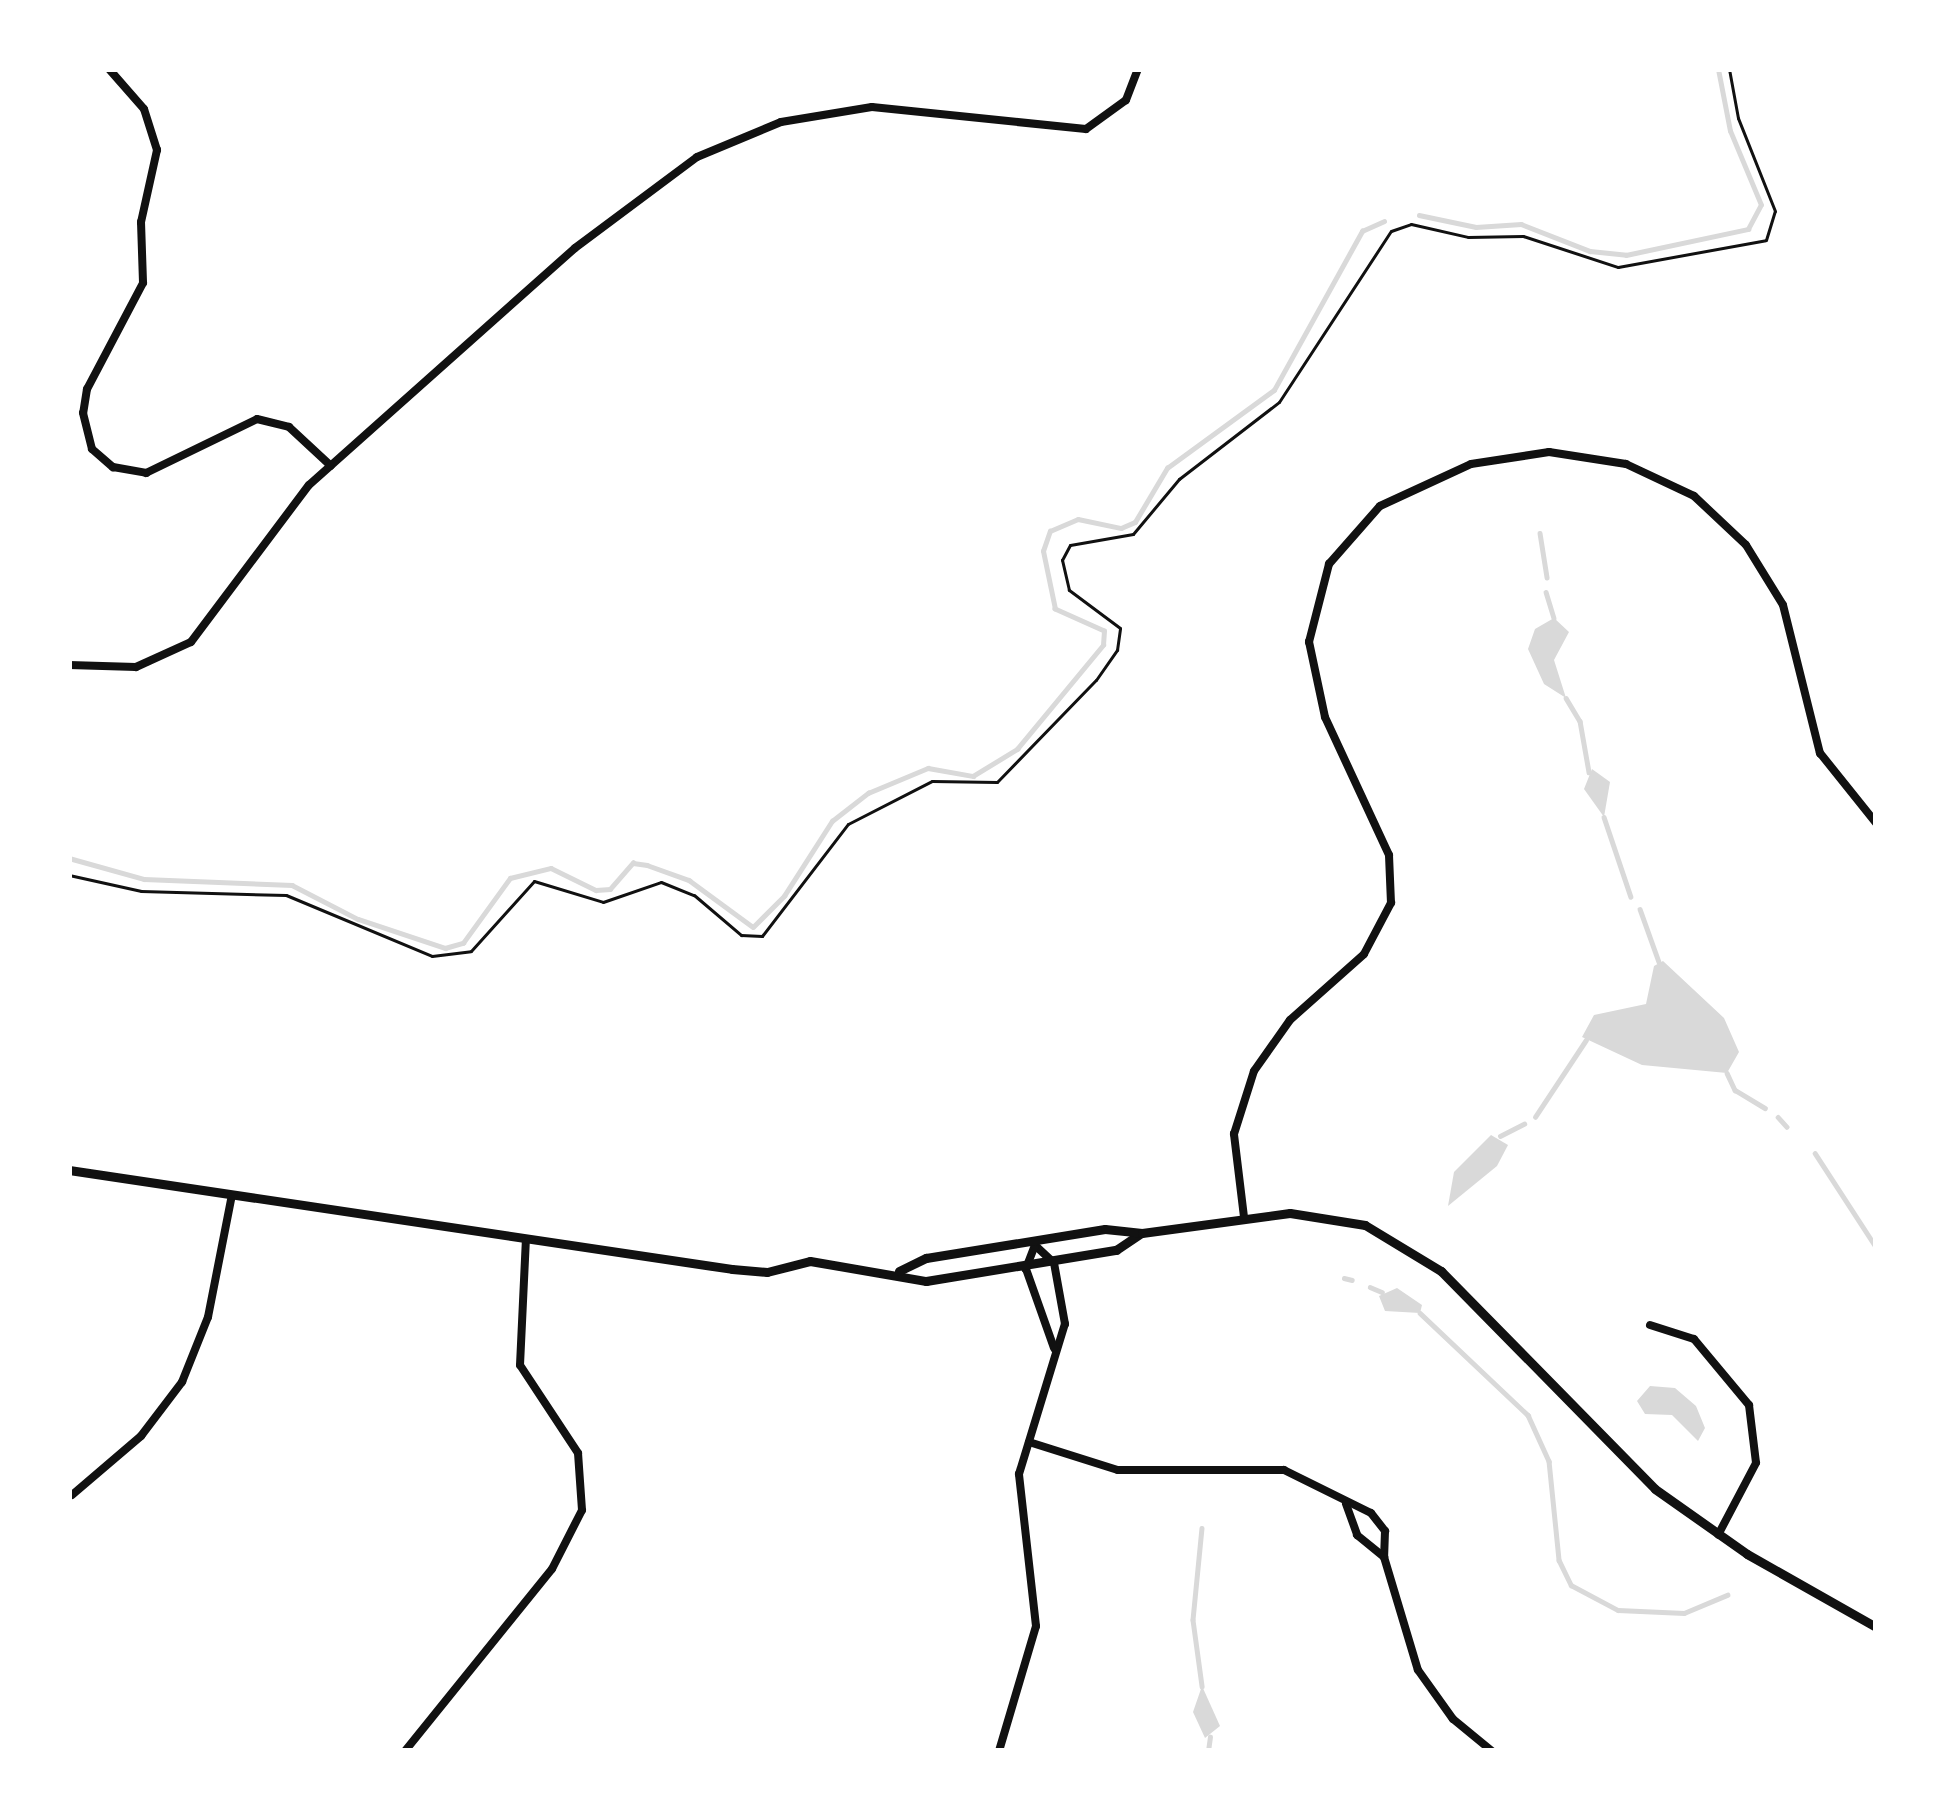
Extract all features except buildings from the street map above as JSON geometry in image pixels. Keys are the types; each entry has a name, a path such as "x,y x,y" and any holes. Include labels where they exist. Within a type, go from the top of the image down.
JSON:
{"street":[{"path":"109,69 144,109 158,150 141,223 143,283 87,388 83,413 92,449 112,467 146,473 256,419 289,427 331,466"},
{"path":"69,664 136,667 191,643 331,466 590,236 715,147 781,122 872,107 1086,129 1126,100 1138,69"},
{"path":"1244,1217 1234,1134 1254,1071 1290,1020 1364,954 1391,904 1390,855 1325,717 1309,642 1329,564 1380,506 1471,464 1525,453 1603,457 1674,483 1720,518 1766,574 1793,631 1820,753 1876,823"},
{"path":"69,1171 732,1270 766,1272 809,1261 899,1271 926,1282 1026,1269 1116,1250 1142,1233"},
{"path":"72,1495 141,1436 188,1371 215,1291 232,1195"},
{"path":"899,1271 926,1258 1035,1245 1105,1228 1142,1233 1244,1217 1324,1215 1410,1245 1629,1464 1718,1535 1876,1627"},
{"path":"405,1751 552,1569 582,1510 578,1453 520,1365 526,1239"},
{"path":"999,1751 1036,1626 1018,1495 1054,1348 1065,1324 1054,1263 1035,1245"},
{"path":"1035,1245 1026,1269 1054,1348"},
{"path":"1650,1325 1694,1339 1749,1405 1756,1462 1718,1535"},
{"path":"1029,1442 1118,1470 1284,1470 1379,1522 1384,1557 1426,1684 1492,1751"},
{"path":"1346,1504 1358,1535 1384,1557"}],"path":[{"path":"69,875 140,892 286,895 432,956 471,951 534,881 603,902 661,882 694,896 741,935 762,936 835,836 865,812 932,781 998,782 1028,756 1111,662 1120,635 1115,620 1069,590 1062,560 1070,544 1133,534 1179,479 1279,402 1391,232 1411,224 1444,234 1523,236 1618,267 1766,240 1775,211 1738,118 1730,69"}],"shaded area":[{"path":"1554,618 1569,632 1554,660 1566,698 1544,684 1528,649 1535,629"},
{"path":"1592,769 1610,782 1604,817 1584,789"},
{"path":"1663,961 1724,1018 1739,1052 1727,1073 1642,1065 1582,1037 1594,1015 1646,1004 1654,966"},
{"path":"1491,1135 1508,1145 1497,1166 1448,1206 1454,1172"},
{"path":"1397,1288 1422,1305 1420,1313 1385,1311 1379,1296"},
{"path":"1650,1386 1675,1388 1696,1406 1705,1428 1698,1441 1672,1415 1645,1414 1637,1401"},
{"path":"1202,1686 1220,1726 1205,1738 1193,1712"}],"waterway":[{"path":"1419,215 1476,227 1521,224 1590,251 1626,255 1748,229 1761,205 1730,131 1718,69"},
{"path":"69,858 144,879 292,885 358,919 445,948 463,943 510,878 551,868 596,890 610,889 633,863 647,865 689,880 753,927 784,896 832,821 868,793 928,768 973,776 1017,749 1103,645 1104,631 1055,609 1043,551 1050,531 1078,519 1121,528 1135,522 1167,468 1274,390 1362,231 1384,221"},
{"path":"1540,533 1547,577"},
{"path":"1546,592 1554,618"},
{"path":"1566,698 1580,721 1589,772"},
{"path":"1604,817 1631,897"},
{"path":"1640,909 1659,962"},
{"path":"1535,1117 1586,1040"},
{"path":"1727,1073 1735,1090 1765,1108"},
{"path":"1778,1117 1787,1127"},
{"path":"1500,1136 1524,1124"},
{"path":"1815,1153 1876,1247"},
{"path":"1344,1278 1352,1280"},
{"path":"1370,1287 1382,1292"},
{"path":"1420,1313 1528,1415 1549,1461 1559,1560 1571,1585 1618,1610 1684,1613 1727,1595"},
{"path":"1202,1528 1193,1620 1202,1686"},
{"path":"1208,1751 1210,1737"}]}
